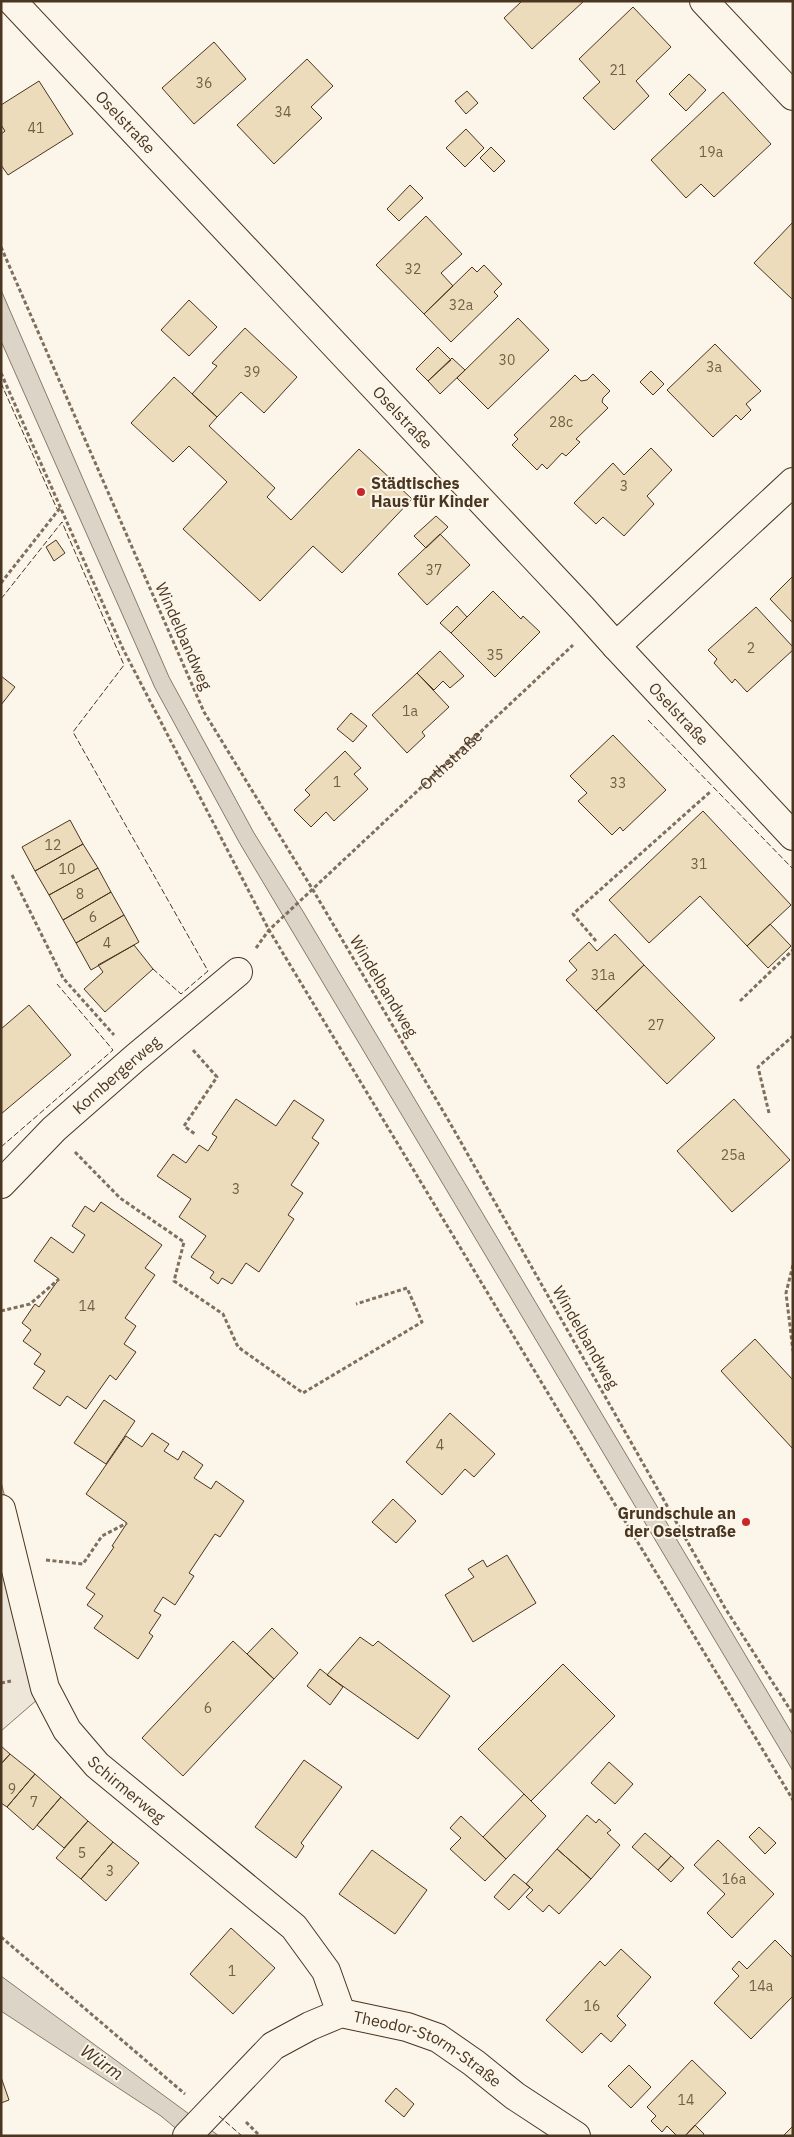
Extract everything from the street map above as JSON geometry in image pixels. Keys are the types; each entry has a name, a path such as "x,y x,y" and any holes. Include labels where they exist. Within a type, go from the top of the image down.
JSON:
{"street":[{"name":"Oselstraße","path":"12,1 793,836"},
{"path":"704,1 793,96"},
{"path":"616,646 793,482"},
{"name":"Kornbergerweg","path":"1,1184 54,1129 238,972"},
{"name":"Schirmerweg","path":"1,1509 45,1688 67,1730 97,1765 294,1927 326,1971 340,2013"},
{"name":"Theodor-Storm-Straße","path":"186,2136 200,2104 273,2046 310,2026 340,2013 407,2027 438,2038 474,2062 516,2096 576,2136"}],"path":[{"name":"Windelbandweg","path":"1,247 204,712 313,890 450,1123 725,1608 793,1714"},
{"path":"1,373 123,650 268,930 793,1800"},
{"path":"1,583 60,508"},
{"name":"Orthstraße","path":"279,920 596,624"},
{"path":"596,941 573,914 733,772"},
{"path":"12,875 63,978 135,1058"},
{"path":"740,1001 793,950"},
{"path":"769,1113 758,1067 793,1036"},
{"path":"195,1134 184,1126 217,1077"},
{"path":"80,1157 120,1198 184,1242 174,1281 223,1314 238,1347 303,1393 422,1322 407,1288 356,1304"},
{"path":"793,1265 786,1293 793,1351"},
{"path":"1,1311 30,1304 59,1279"},
{"path":"13,1556 83,1564 102,1536 127,1523"},
{"path":"1,1937 200,2104"}],"shaded area":[{"path":"1,1482 53,1686 1,1731"}],"water":[{"path":"1,290 169,677 254,833 304,913 793,1735 793,1771 239,842 155,688 1,341"},
{"name":"Würm","path":"1,1976 219,2136 185,2136 161,2116 1,2011"}],"building":[{"path":"522,1 584,1 532,49 504,18"},
{"path":"633,7 671,47 636,81 649,96 614,130 583,98 600,82 579,59"},
{"path":"214,42 246,79 194,124 162,88"},
{"path":"307,59 333,86 311,107 322,118 274,164 237,125"},
{"path":"689,74 706,90 686,111 669,94"},
{"path":"39,81 73,134 8,175 1,165 1,134 5,131 1,125 1,105"},
{"path":"467,91 478,103 466,114 455,101"},
{"path":"723,92 771,144 714,197 701,184 686,198 651,160"},
{"path":"466,129 484,148 465,167 446,148"},
{"path":"491,147 505,161 494,172 480,158"},
{"path":"410,185 423,198 399,221 387,209"},
{"path":"426,216 462,254 441,273 453,286 424,314 376,265"},
{"path":"793,222 793,300 754,263"},
{"path":"484,265 502,284 494,292 498,296 451,342 424,314 472,267 477,272"},
{"path":"189,300 217,327 189,356 161,330"},
{"path":"518,318 549,350 488,409 457,378"},
{"path":"245,328 297,377 264,413 241,392 217,417 192,394 217,366 212,363"},
{"path":"715,344 761,391 746,404 751,410 741,420 736,415 713,437 667,390"},
{"path":"438,347 451,360 428,381 416,369"},
{"path":"452,358 465,370 440,394 428,381"},
{"path":"651,371 664,384 653,395 640,382"},
{"path":"593,374 610,391 603,398 602,402 608,408 576,439 580,442 566,456 562,453 547,469 542,464 537,470 512,445 518,439 514,435 575,375 581,381 587,380"},
{"name":"Städtisches Haus für Kinder","path":"174,377 217,417 209,426 275,488 267,497 291,520 359,449 412,499 342,573 313,546 260,601 183,529 227,482 189,446 173,462 131,423"},
{"path":"651,448 672,470 647,496 654,504 624,536 603,517 596,524 574,503 613,463 624,475"},
{"path":"436,516 448,527 426,548 414,536"},
{"path":"440,534 470,565 427,605 398,574"},
{"path":"56,540 65,553 54,561 46,547"},
{"path":"793,576 793,623 770,599"},
{"path":"493,591 521,619 523,616 540,632 495,677 451,633"},
{"path":"457,606 467,617 451,633 440,623"},
{"path":"756,607 793,647 793,650 747,692 735,679 732,683 714,663 717,659 708,650"},
{"path":"440,651 464,676 450,688 443,681 434,690 417,673"},
{"path":"417,673 449,707 422,732 425,736 407,753 372,715"},
{"path":"1,676 15,687 1,705"},
{"path":"351,713 367,726 353,742 337,729"},
{"path":"613,735 666,790 623,831 620,827 612,835 578,801 587,793 570,776"},
{"path":"345,751 361,768 354,774 368,789 334,821 326,812 311,827 294,810 310,795 305,790"},
{"path":"703,811 791,905 747,946 700,896 649,943 609,900"},
{"path":"70,820 83,844 35,871 22,847"},
{"path":"83,844 98,868 49,895 35,871"},
{"path":"98,868 111,892 63,920 49,895"},
{"path":"111,892 124,915 76,943 63,920"},
{"path":"124,915 139,942 91,970 76,943"},
{"path":"770,924 791,946 768,968 747,946"},
{"path":"615,934 644,965 596,1011 566,980 577,970 569,961 589,942 597,951"},
{"path":"134,945 153,969 105,1012 84,989 103,972 98,965"},
{"path":"644,965 715,1038 667,1084 596,1011"},
{"path":"29,1005 71,1055 1,1114 1,1029"},
{"path":"236,1099 276,1126 294,1100 324,1120 312,1138 319,1143 291,1185 303,1193 288,1215 294,1219 259,1272 246,1263 232,1284 222,1278 218,1284 210,1278 214,1272 191,1257 206,1236 179,1217 191,1199 157,1176 173,1154 186,1163 199,1145 208,1151 217,1137 212,1134"},
{"path":"734,1099 790,1160 732,1212 677,1151"},
{"path":"101,1202 162,1245 145,1268 155,1275 125,1318 136,1326 124,1344 136,1352 116,1380 110,1375 86,1409 67,1396 60,1406 33,1388 45,1371 34,1364 41,1354 23,1341 31,1330 22,1323 35,1304 39,1307 59,1279 34,1261 51,1237 73,1253 85,1235 72,1226 85,1206 94,1212"},
{"path":"755,1339 793,1380 793,1449 721,1371"},
{"path":"104,1400 135,1421 106,1464 74,1443"},
{"path":"450,1413 495,1454 474,1477 465,1469 442,1495 406,1462"},
{"path":"152,1433 169,1444 164,1451 178,1460 183,1451 203,1465 194,1478 211,1489 216,1481 244,1501 220,1537 215,1534 189,1573 194,1576 175,1605 163,1597 154,1611 161,1615 149,1633 153,1636 138,1659 94,1628 103,1616 87,1605 95,1594 86,1588 114,1547 112,1546 127,1523 86,1494 126,1436 142,1447"},
{"path":"393,1499 416,1521 396,1543 372,1522"},
{"path":"507,1555 536,1603 473,1642 445,1595 474,1577 468,1569 483,1560 487,1567"},
{"path":"272,1628 298,1653 274,1679 247,1654"},
{"path":"360,1637 373,1646 378,1641 450,1696 418,1739 327,1675"},
{"path":"233,1641 274,1679 183,1776 142,1738"},
{"path":"563,1664 615,1716 531,1801 478,1749"},
{"path":"320,1669 343,1687 330,1705 307,1686"},
{"path":"1,1746 10,1754 1,1764"},
{"path":"10,1754 35,1774 7,1807 1,1803 1,1764"},
{"path":"304,1760 342,1787 301,1843 304,1846 296,1858 255,1827"},
{"path":"609,1762 633,1784 615,1804 591,1783"},
{"path":"35,1774 61,1797 33,1830 7,1807"},
{"path":"524,1794 546,1816 506,1859 483,1837"},
{"path":"61,1797 88,1821 64,1848 37,1825"},
{"path":"587,1815 596,1823 599,1819 611,1830 607,1833 620,1845 591,1879 557,1849"},
{"path":"461,1816 506,1859 485,1881 450,1849 461,1838 450,1828"},
{"path":"88,1821 113,1842 81,1879 56,1858"},
{"path":"759,1827 776,1843 765,1854 749,1837"},
{"path":"645,1833 671,1856 658,1870 632,1847"},
{"path":"718,1840 774,1894 732,1938 707,1913 725,1894 694,1865"},
{"path":"113,1842 139,1863 106,1901 81,1879"},
{"path":"557,1849 591,1879 559,1914 549,1905 543,1912 526,1897 533,1890 526,1884"},
{"path":"372,1850 427,1890 395,1934 339,1894"},
{"path":"671,1856 684,1868 671,1882 658,1870"},
{"path":"514,1874 530,1887 509,1910 494,1897"},
{"path":"231,1928 275,1968 233,2014 190,1974"},
{"path":"775,1940 793,1958 793,1996 751,2039 714,2003 739,1976 732,1969 739,1961 747,1969"},
{"path":"621,1949 651,1977 617,2016 626,2025 611,2042 601,2033 582,2053 546,2020 600,1961 605,1966"},
{"path":"692,2060 726,2093 685,2136 677,2136 667,2126 662,2132 651,2121 656,2116 647,2107"},
{"path":"629,2065 651,2087 631,2108 608,2086"},
{"path":"1,2077 9,2100 1,2103"},
{"path":"396,2088 414,2104 404,2117 385,2101"},
{"path":"695,2125 704,2134 703,2136 685,2136"},
{"path":"793,2126 793,2136 783,2136"}],"fence":[{"path":"1,383 57,509"},
{"path":"1,599 62,522 124,665 73,732 208,971 181,994 153,969"},
{"path":"648,720 793,869"},
{"path":"1,1147 113,1050 57,984"},
{"path":"219,2116 242,2136"}],"place":[{"name":"Städtisches Haus für Kinder","path":"361,492"},
{"name":"Grundschule an der Oselstraße","path":"746,1522"}]}
